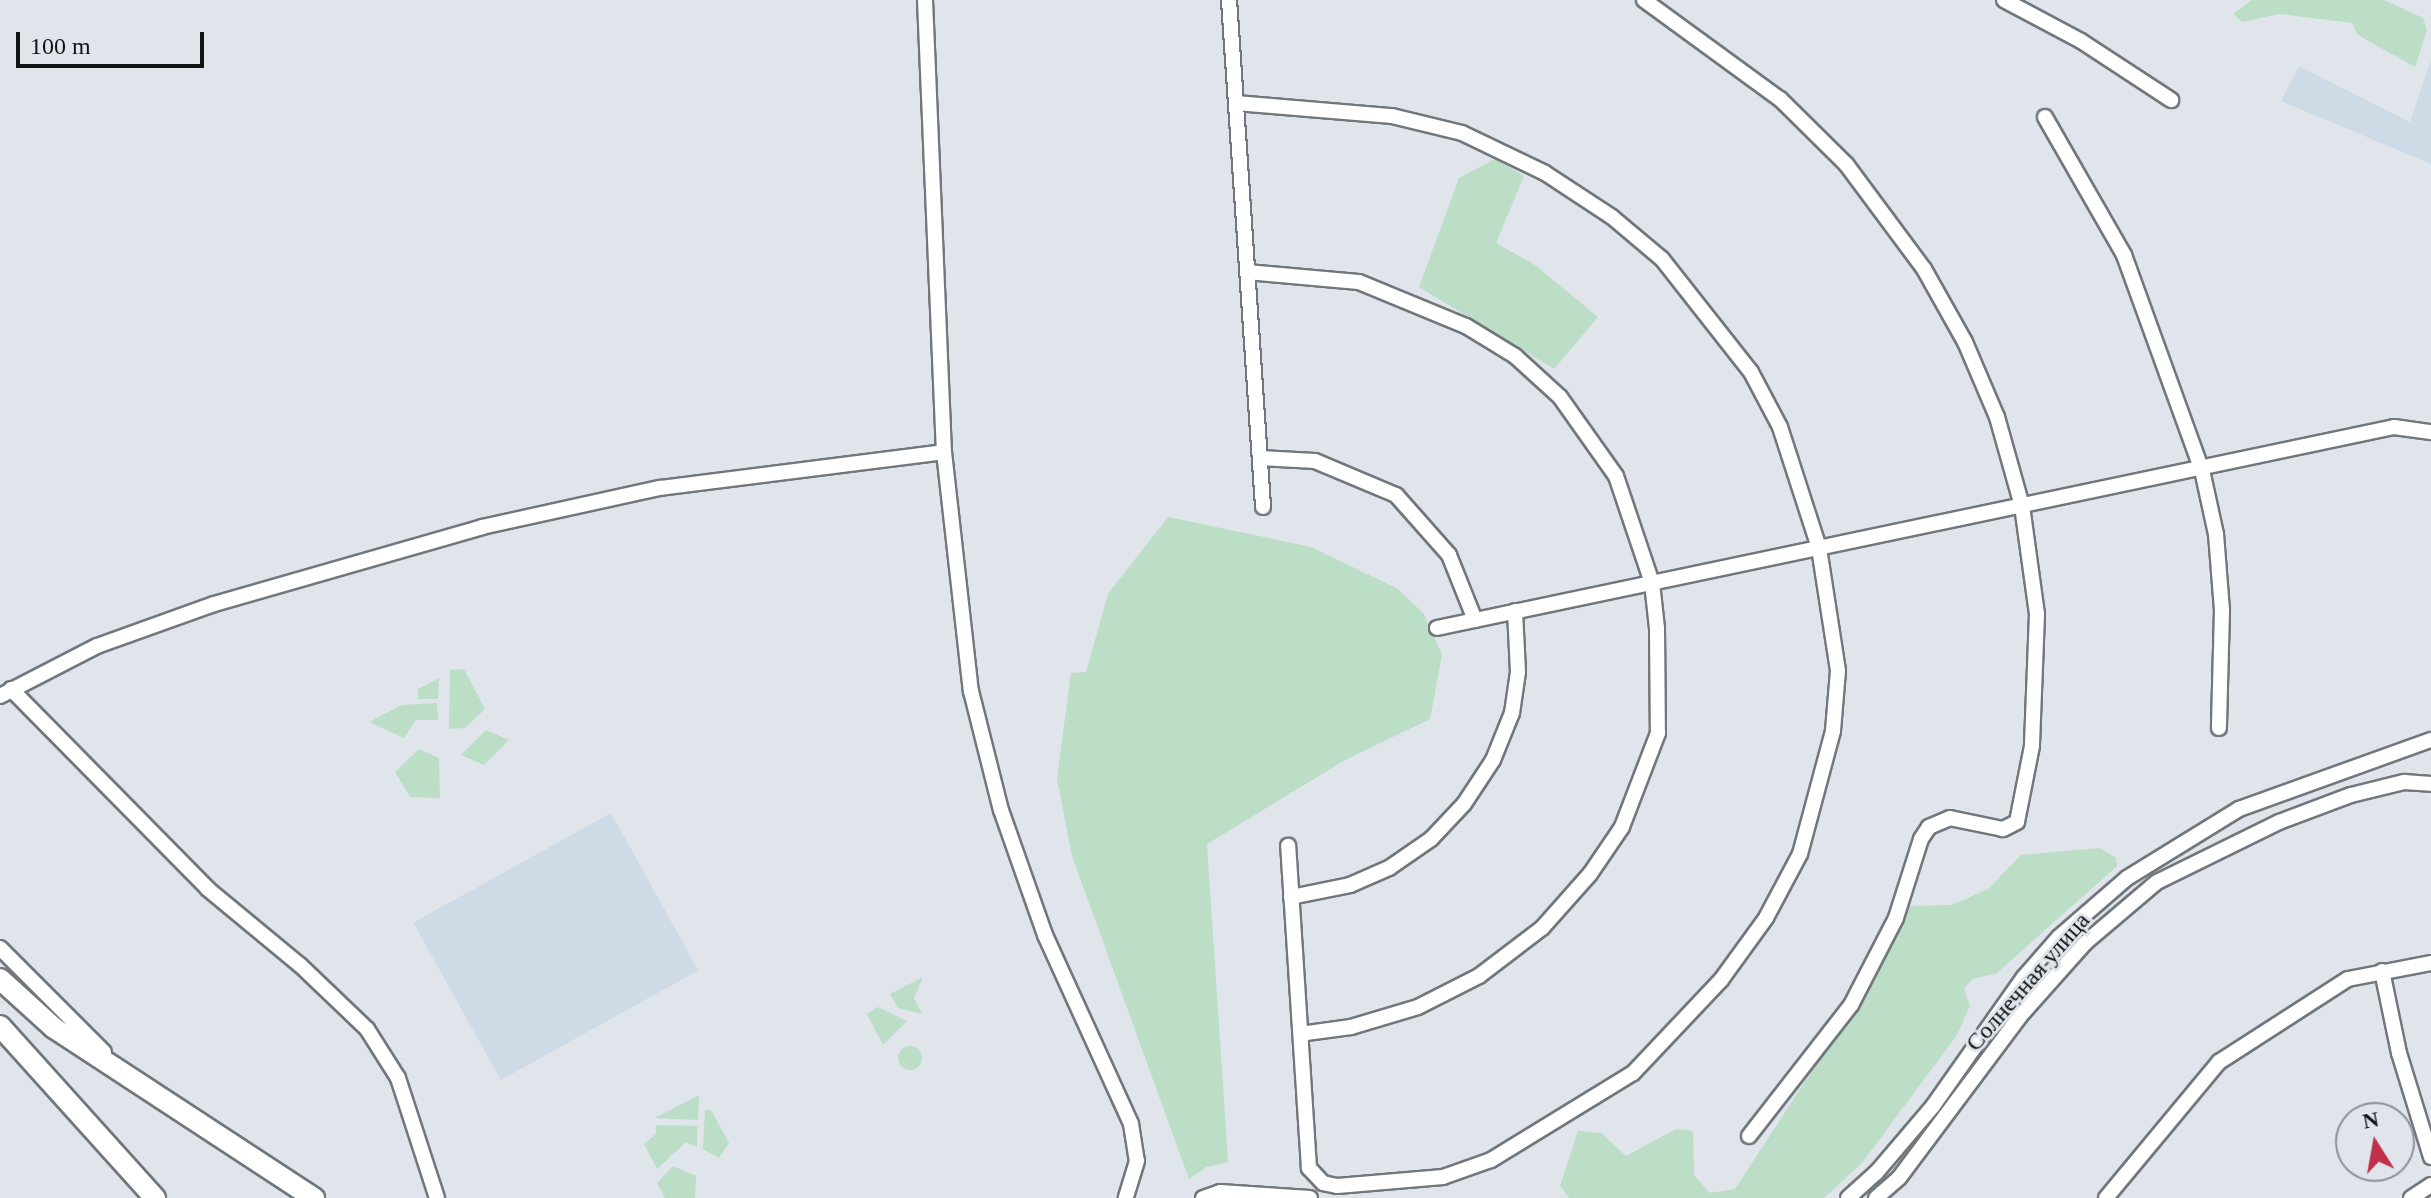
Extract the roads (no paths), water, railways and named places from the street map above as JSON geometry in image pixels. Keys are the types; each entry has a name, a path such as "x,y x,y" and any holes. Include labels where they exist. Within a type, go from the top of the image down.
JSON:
{"street":[{"path":"925,0 944,452 971,691 1001,810 1045,935 1131,1124 1137,1161 1126,1198"},
{"path":"1229,0 1263,507"},
{"path":"1644,0 1780,99 1879,202 1965,342 1997,417 2022,506 2037,614 2038,675 2026,794 2017,822 2003,829 1950,818 1929,827 1921,839 1896,918 1851,1005 1749,1136"},
{"path":"2004,0 2081,41 2171,100"},
{"path":"1236,103 1392,116 1462,133 1545,173 1612,217 1662,259 1751,372 1780,427 1819,548 1838,671 1833,731 1800,854 1766,918 1721,980 1633,1073 1491,1160 1443,1177 1337,1186 1323,1183 1309,1168 1288,846"},
{"path":"2045,117 2124,255 2202,470 2216,534 2222,610 2219,728"},
{"path":"1247,272 1359,282 1466,326 1515,356 1560,397 1616,476 1652,583 1658,733 1622,827 1590,874 1542,928 1479,976 1418,1007 1351,1027 1300,1034"},
{"path":"1437,628 2202,470 2394,427 2431,432"},
{"path":"437,1198 398,1078 367,1029 197,878 6,693 97,646 214,604 482,527 660,488 944,452"},
{"path":"1260,458 1315,461 1396,495 1449,555 1475,620"},
{"path":"1291,897 1350,885 1389,868 1431,839 1464,804 1493,760 1512,713 1518,672 1515,611"},
{"path":"1848,1198 1876,1173 1933,1106 2024,977 2059,937 2127,878 2239,809 2431,740"},
{"name":"Солнечная улица","path":"1876,1198 1899,1178 2020,1016 2085,943 2157,882 2279,822 2351,795 2404,782 2431,784"},
{"path":"0,948 140,1084"},
{"path":"2106,1198 2219,1062 2348,979 2431,963"},
{"path":"2382,971 2399,1053 2431,1157"},
{"path":"0,979 54,1028 314,1198"},
{"path":"0,1026 155,1198"},
{"path":"2411,1198 2431,1185"},
{"path":"1203,1198 1220,1192 1310,1198"}]}
